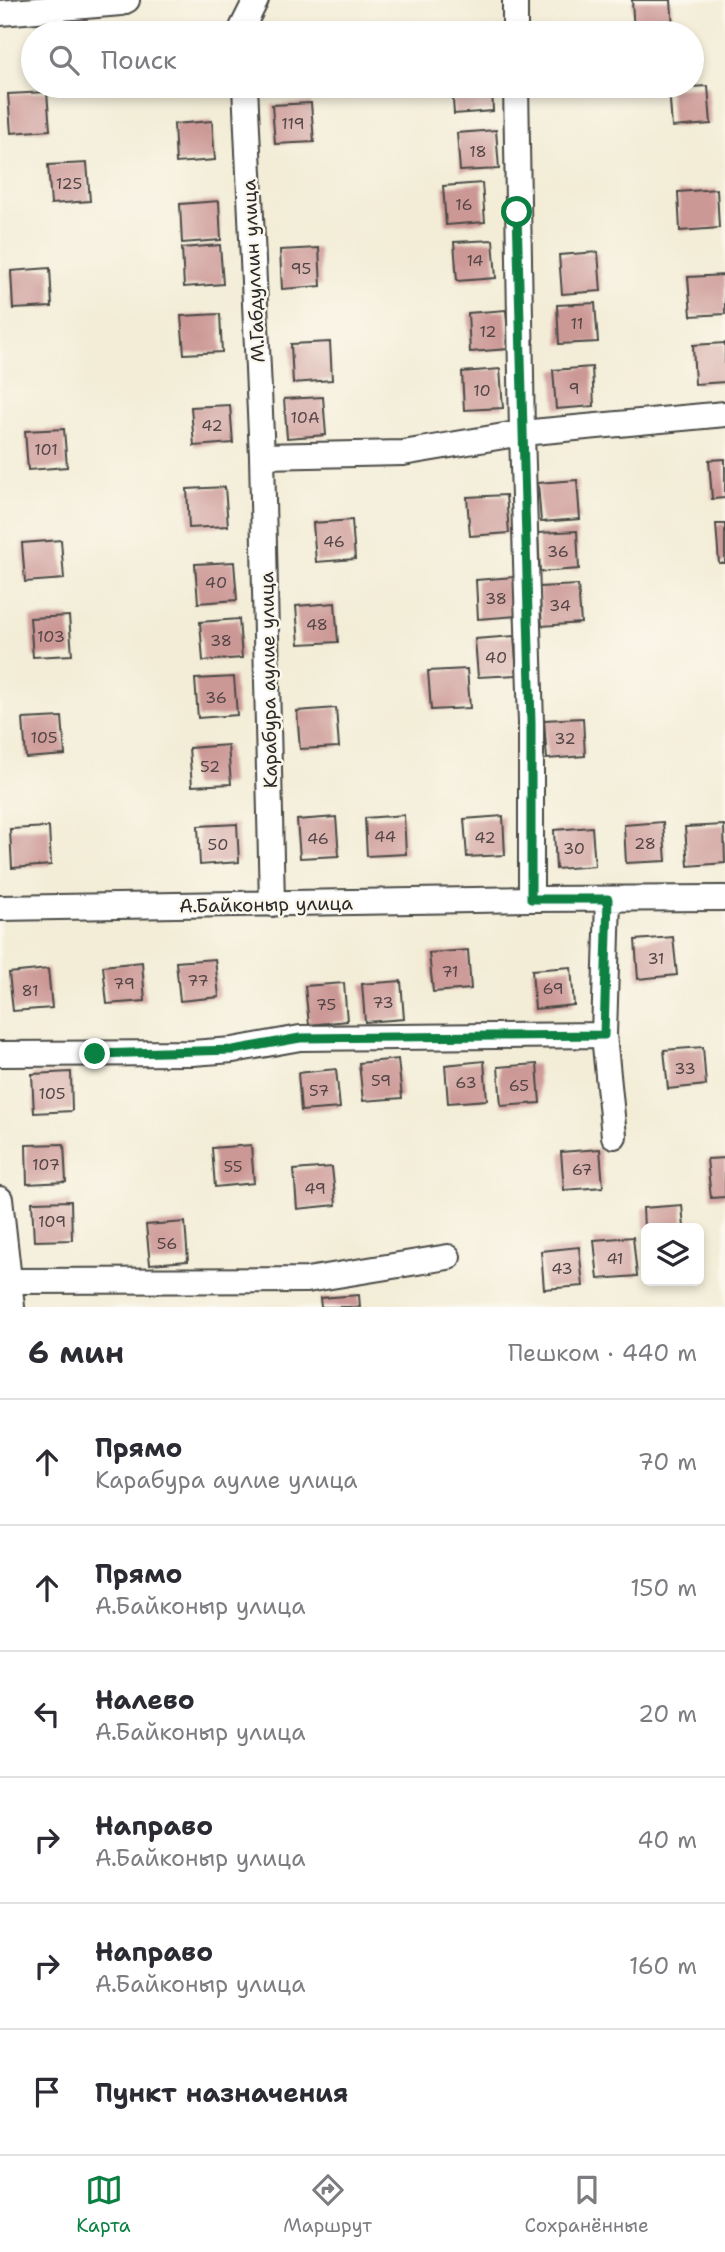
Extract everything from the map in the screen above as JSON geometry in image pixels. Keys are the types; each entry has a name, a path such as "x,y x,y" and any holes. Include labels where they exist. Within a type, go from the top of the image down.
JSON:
{"street":[{"path":"0,13 121,3 127,0"},
{"path":"245,21 256,0"},
{"path":"515,0 515,21"},
{"name":"М.Габдуллин улица","path":"246,98 262,456"},
{"path":"516,98 522,433 531,723 531,899"},
{"path":"262,456 403,453 522,433 725,414"},
{"name":"Карабура аулие улица","path":"262,456 272,904"},
{"name":"А.Байконыр улица","path":"0,908 725,898"},
{"path":"608,899 604,1035 614,1136"},
{"path":"0,1054 192,1053 233,1050 300,1038 604,1035"},
{"path":"0,1199 12,1307"},
{"path":"9,1281 307,1280 448,1257"}],"building":[{"path":"632,0 671,0 672,21 633,21"},
{"path":"704,86 708,86 711,124 672,127 670,98 704,98"},
{"path":"21,93 21,98 47,98 50,130 11,133 8,94"},
{"path":"453,98 492,98 493,111 454,114"},
{"path":"311,103 314,142 275,144 272,105"},
{"path":"212,121 215,160 176,163 174,124"},
{"path":"496,130 499,169 460,171 457,133"},
{"path":"87,163 90,201 51,204 48,165"},
{"path":"482,183 485,222 446,225 443,186"},
{"path":"717,189 719,228 680,231 678,192"},
{"path":"219,201 221,240 182,243 180,204"},
{"path":"493,240 496,278 457,281 454,242"},
{"path":"220,245 223,284 184,287 182,248"},
{"path":"319,248 321,286 282,289 280,250"},
{"path":"598,252 601,291 562,294 559,255"},
{"path":"50,268 52,307 13,309 11,271"},
{"path":"725,275 725,314 691,316 688,277"},
{"path":"595,303 598,342 559,344 557,305"},
{"path":"506,310 509,349 470,352 468,313"},
{"path":"220,314 222,352 184,354 181,316"},
{"path":"330,342 332,380 293,383 291,344"},
{"path":"725,343 725,382 695,384 693,345"},
{"path":"592,367 594,406 556,409 553,370"},
{"path":"500,369 503,408 464,410 462,372"},
{"path":"323,397 326,435 287,438 284,399"},
{"path":"230,405 233,443 194,446 191,407"},
{"path":"64,429 67,467 28,470 25,431"},
{"path":"725,459 725,498 712,499 709,460"},
{"path":"577,480 580,519 541,522 538,483"},
{"path":"225,487 228,526 189,528 187,489"},
{"path":"506,495 509,533 470,536 467,497"},
{"path":"352,520 355,559 316,562 313,523"},
{"path":"716,524 725,524 725,563 719,563"},
{"path":"577,531 579,569 540,572 538,533"},
{"path":"61,540 64,579 25,582 22,543"},
{"path":"234,562 237,600 198,603 195,564"},
{"path":"514,577 517,616 478,619 476,580"},
{"path":"578,585 581,623 542,626 539,587"},
{"path":"335,603 338,642 299,644 296,606"},
{"path":"69,616 72,655 33,657 30,618"},
{"path":"239,619 242,658 203,661 200,622"},
{"path":"514,636 517,675 478,677 475,639"},
{"path":"467,669 470,708 431,710 428,671"},
{"path":"234,677 237,715 198,718 195,679"},
{"path":"336,708 339,747 300,749 297,711"},
{"path":"62,717 65,755 26,758 23,719"},
{"path":"583,718 585,756 547,759 544,720"},
{"path":"228,745 231,784 192,786 189,748"},
{"path":"404,815 406,854 367,856 365,818"},
{"path":"503,816 505,855 467,857 464,819"},
{"path":"336,817 339,856 300,858 297,820"},
{"path":"663,822 666,861 626,863 624,825"},
{"path":"237,824 239,862 200,865 198,826"},
{"path":"724,825 725,863 688,866 685,827"},
{"path":"49,827 51,865 12,868 10,829"},
{"path":"592,827 595,866 556,869 554,830"},
{"path":"673,937 677,975 638,979 635,940"},
{"path":"468,950 471,989 433,992 429,953"},
{"path":"215,959 219,997 180,1001 176,962"},
{"path":"142,962 145,1001 107,1004 103,966"},
{"path":"571,967 574,1005 535,1009 532,970"},
{"path":"48,969 52,1008 13,1011 9,973"},
{"path":"401,981 404,1019 365,1022 362,984"},
{"path":"344,983 347,1021 309,1025 305,986"},
{"path":"703,1047 706,1085 668,1089 664,1050"},
{"path":"398,1059 402,1098 363,1101 359,1063"},
{"path":"484,1061 487,1100 448,1103 445,1065"},
{"path":"537,1064 540,1103 501,1106 498,1067"},
{"path":"336,1069 340,1108 301,1111 298,1073"},
{"path":"71,1072 72,1111 34,1113 32,1074"},
{"path":"64,1144 66,1182 27,1184 26,1145"},
{"path":"251,1145 254,1183 215,1187 212,1148"},
{"path":"600,1149 603,1187 564,1190 561,1152"},
{"path":"725,1158 725,1197 711,1198 707,1159"},
{"path":"332,1167 336,1205 297,1209 294,1170"},
{"path":"71,1201 72,1240 34,1241 32,1202"},
{"path":"682,1205 684,1223 644,1223 643,1208"},
{"path":"185,1222 188,1261 150,1264 146,1225"},
{"path":"633,1237 637,1276 598,1279 594,1240"},
{"path":"579,1247 583,1286 544,1289 541,1251"},
{"path":"359,1295 360,1307 321,1307 320,1298"}],"route":[{"path":"95,1054 233,1050 300,1038 604,1035 608,899 531,899 531,723 517,212"}]}
